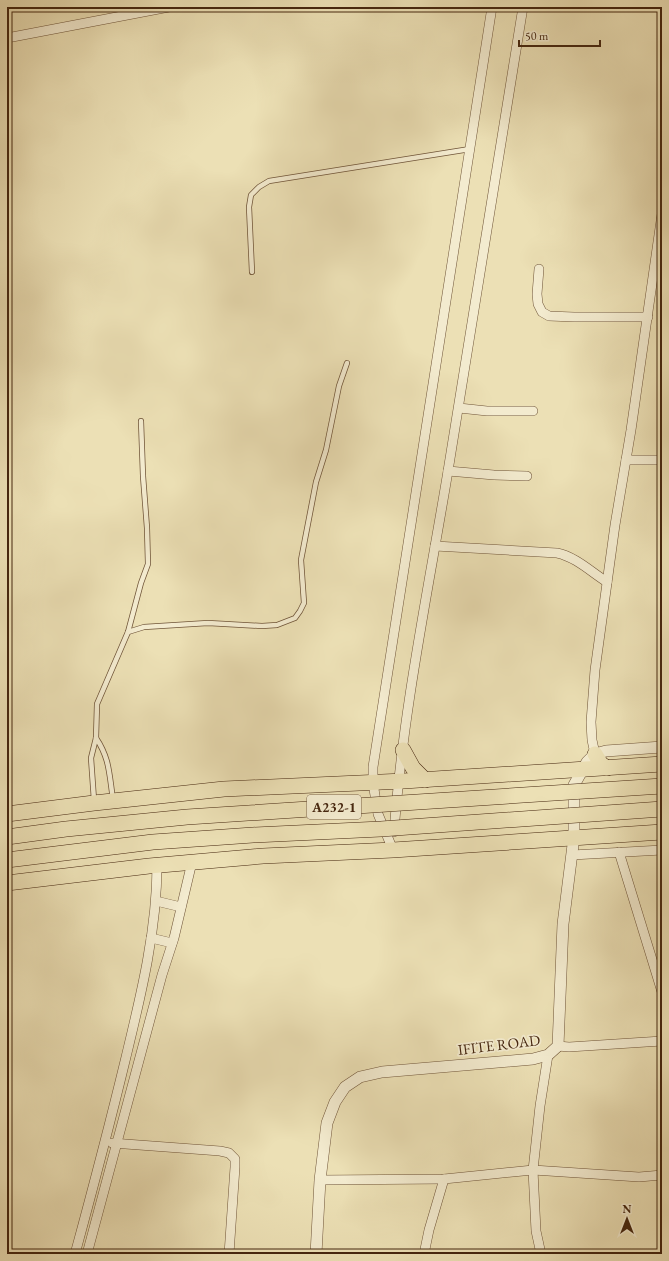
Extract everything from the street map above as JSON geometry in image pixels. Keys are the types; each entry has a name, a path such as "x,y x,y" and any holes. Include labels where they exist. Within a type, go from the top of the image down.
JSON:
{"highway":[{"path":"403,750 413,768 425,780"},
{"path":"595,754 601,764 607,768"},
{"path":"7,814 94,802 224,790 398,782 662,764"},
{"path":"560,771 570,779 574,785"},
{"name":"A232-1","path":"7,837 66,828 187,817 662,786"},
{"name":"A232-1","path":"7,860 161,841 381,829 662,809"},
{"path":"7,883 192,862 263,856 393,850 662,832"}],"street":[{"path":"7,38 169,7"},
{"path":"393,850 378,814 373,783 375,759 492,7"},
{"path":"393,850 398,782 415,664 459,408 523,7"},
{"path":"662,214 648,317 607,582 595,670 591,722 592,740 595,754 606,751 662,747"},
{"path":"539,269 537,294 538,304 542,312 549,316 648,317"},
{"path":"459,408 487,411 533,411"},
{"path":"626,460 662,460"},
{"path":"448,471 527,476"},
{"path":"435,546 557,553 565,555 576,561 607,582"},
{"name":"IFITE ROAD","path":"316,1254 320,1180 328,1123 335,1102 345,1087 360,1077 382,1072 533,1058 548,1055 558,1046 563,924 574,837 574,785 587,762 595,754"},
{"path":"572,854 662,850"},
{"path":"620,852 662,992"},
{"path":"87,1254 172,942 192,862"},
{"path":"75,1254 105,1142 140,999 156,901 157,866"},
{"path":"156,901 181,907"},
{"path":"151,938 172,942"},
{"path":"558,1046 569,1047 662,1041"},
{"path":"541,1254 536,1231 533,1170 540,1106 548,1055"},
{"path":"105,1142 229,1153 235,1159 229,1254"},
{"path":"320,1180 444,1179 533,1170 639,1177 662,1175"},
{"path":"424,1254 429,1230 444,1179"}],"lane":[{"path":"252,272 249,207 250,195 269,181 470,149"},
{"path":"128,632 144,627 208,623 262,626 277,625 295,618 304,602 300,560 316,482 326,450 339,386 347,363"},
{"path":"94,802 91,758 96,738 97,704 128,632 140,583 148,564 141,422"},
{"path":"96,738 108,763 113,801"}]}
